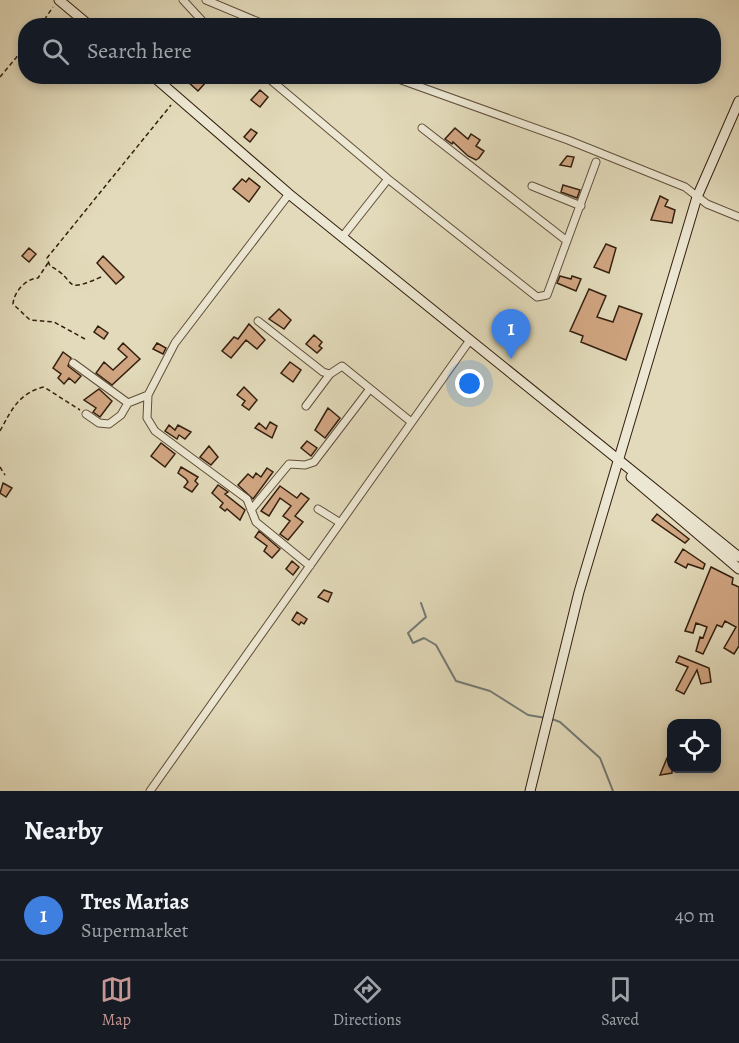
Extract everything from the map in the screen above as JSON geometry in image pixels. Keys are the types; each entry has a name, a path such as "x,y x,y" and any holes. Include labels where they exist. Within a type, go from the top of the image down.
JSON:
{"street":[{"path":"58,0 80,18"},
{"path":"183,0 200,18"},
{"path":"206,0 249,18"},
{"path":"162,84 289,194 733,556 739,569"},
{"path":"276,84 388,178 537,297 547,294 596,162"},
{"path":"412,84 568,140 685,187 719,210 739,217"},
{"path":"530,791 579,592 617,461 697,197 739,101"},
{"path":"422,128 567,241"},
{"path":"343,236 388,178"},
{"path":"532,186 581,206"},
{"path":"289,194 175,344 148,395 147,418 152,427 247,499 256,522 310,566"},
{"path":"258,321 323,372 330,374"},
{"path":"150,791 410,421 470,340"},
{"path":"73,363 128,403"},
{"path":"306,406 330,374 342,366 410,421"},
{"path":"251,510 289,464 305,465 314,462 369,390"},
{"path":"86,414 99,423 109,424 121,415 128,403 148,395"},
{"path":"318,508 339,522"}],"path":[{"path":"46,18 58,0"},
{"path":"0,77 18,56"},
{"path":"85,339 54,322 30,320 14,304 14,298 22,285 31,279 38,278 48,262 47,258 177,97"},
{"path":"48,262 69,284 78,287 101,278"},
{"path":"0,431 17,402 28,390 44,387 86,414"},
{"path":"0,467 5,475"}],"building":[{"path":"190,84 204,84 198,91"},
{"path":"260,90 268,97 260,107 251,100"},
{"path":"455,128 468,139 471,134 480,140 476,146 484,151 479,158 476,160 468,156 453,142 452,144 445,139"},
{"path":"251,129 257,133 250,142 244,137"},
{"path":"567,156 574,157 571,167 560,165"},
{"path":"249,178 260,187 249,202 233,189 242,179 246,182"},
{"path":"563,185 580,190 577,198 561,192"},
{"path":"660,196 668,200 665,206 675,210 672,223 651,220"},
{"path":"606,244 616,248 609,273 594,267"},
{"path":"29,248 36,254 29,262 22,256"},
{"path":"103,256 124,277 116,284 97,263"},
{"path":"560,276 581,279 576,291 557,283"},
{"path":"589,289 606,296 597,317 613,322 619,306 642,314 626,360 581,342 583,336 570,331"},
{"path":"279,309 291,320 284,329 269,319"},
{"path":"249,324 265,340 257,349 246,340 231,358 222,351 234,337 238,339"},
{"path":"98,326 108,333 104,339 94,332"},
{"path":"314,335 322,342 319,346 322,348 317,353 306,344"},
{"path":"123,343 140,359 112,385 96,373 104,362 113,370 127,357 118,349"},
{"path":"157,343 166,348 163,354 153,349"},
{"path":"63,352 71,358 68,366 81,376 75,383 69,378 64,384 58,378 61,374 53,368"},
{"path":"290,362 301,370 293,382 281,373"},
{"path":"244,387 257,400 249,410 242,405 245,401 237,395"},
{"path":"99,389 112,401 100,417 93,412 96,408 84,400"},
{"path":"328,408 340,418 325,438 315,430"},
{"path":"270,422 277,426 272,438 255,428 259,423 266,429"},
{"path":"169,425 175,430 178,425 191,432 185,439 179,435 177,439 165,431"},
{"path":"307,441 317,448 311,456 301,448"},
{"path":"161,443 175,454 165,467 151,456"},
{"path":"209,446 218,457 211,465 200,457"},
{"path":"181,467 198,477 195,481 198,484 192,492 184,487 188,482 178,473"},
{"path":"267,468 273,472 253,499 238,485 248,474 253,478 256,473 261,477"},
{"path":"3,483 12,488 6,497 0,493"},
{"path":"218,485 228,492 225,494 245,510 240,520 227,509 225,511 220,507 223,503 212,493"},
{"path":"280,486 297,498 301,493 309,499 295,516 303,522 288,540 280,534 290,521 283,516 291,506 280,498 269,516 261,511"},
{"path":"657,514 689,539 685,543 652,520"},
{"path":"259,531 280,549 272,558 264,551 267,546 255,537"},
{"path":"683,549 705,564 703,569 688,564 686,568 675,562"},
{"path":"292,561 299,567 293,575 286,569"},
{"path":"711,567 733,578 732,584 739,587 739,646 734,654 724,648 736,627 725,621 722,627 717,625 703,654 696,651 700,637 703,638 707,627 696,623 693,633 685,631"},
{"path":"324,590 332,593 328,602 318,597"},
{"path":"297,612 307,619 304,624 301,622 299,625 292,620"},
{"path":"679,656 709,668 711,682 701,684 697,670 684,694 676,690 688,667 676,662"},
{"path":"667,758 667,773 672,773 660,775"}],"waterway":[{"path":"421,603 426,617 408,633 413,643 424,638 436,645 456,681 490,691 528,715 546,718"},
{"path":"552,719 560,722 600,758 613,791"}],"place":[{"name":"Tres Marias","path":"511,359"}]}
